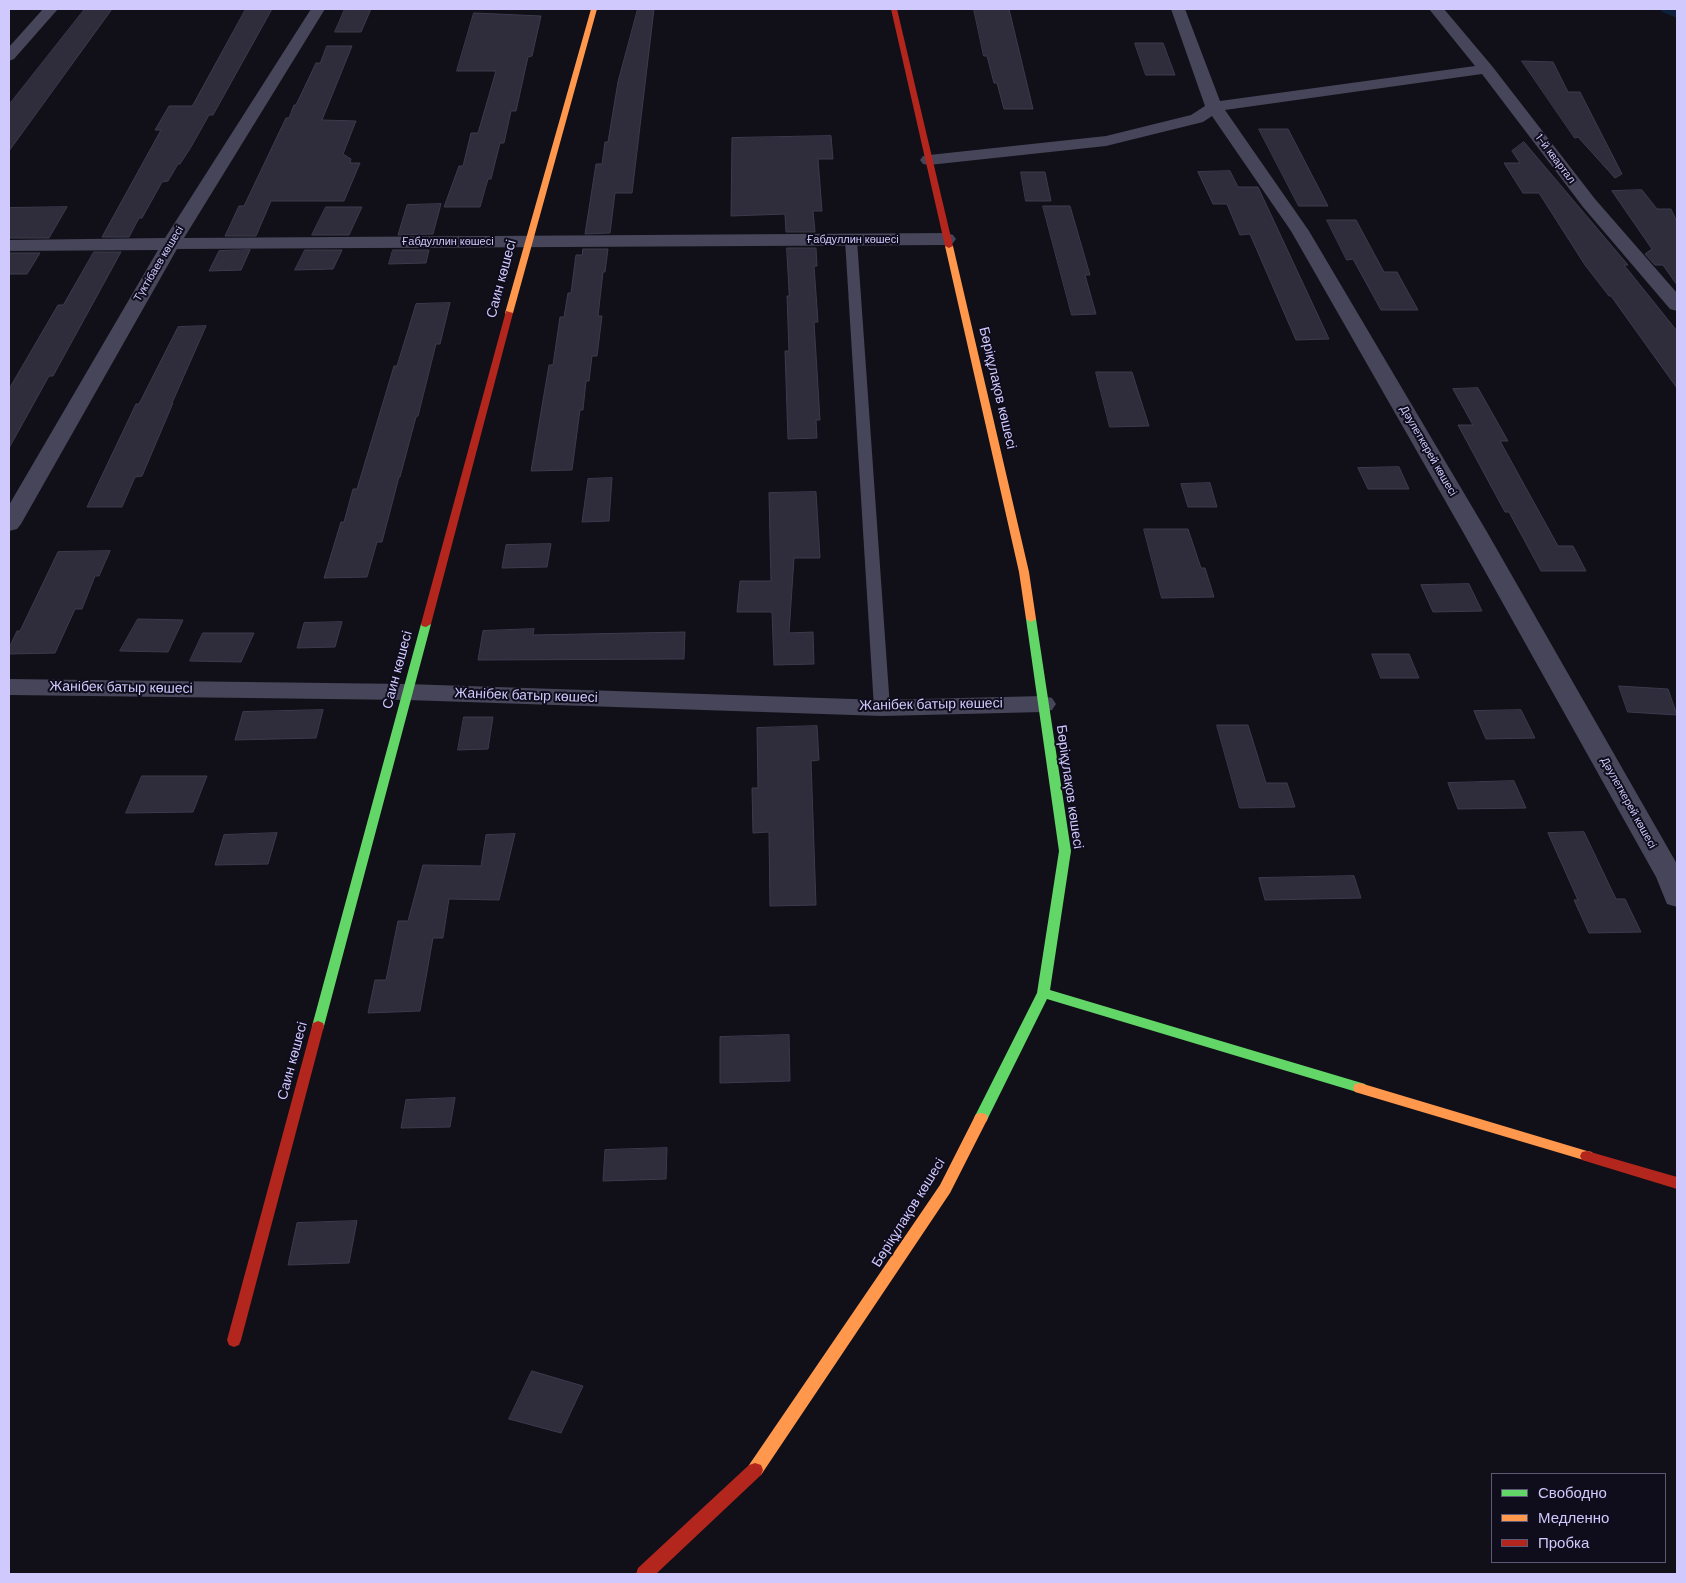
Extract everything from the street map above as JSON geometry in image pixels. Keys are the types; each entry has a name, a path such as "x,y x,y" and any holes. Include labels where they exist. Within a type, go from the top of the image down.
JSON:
{"street":[{"path":"9,56 51,9"},
{"name":"Түктібаев көшесі","path":"9,524 171,244 318,9"},
{"name":"Саин көшесі","path":"234,1340 528,242 594,9"},
{"name":"Бөріқұлақов көшесі","path":"644,1574 756,1469 945,1188 1044,993 1065,851 1024,572 894,9"},
{"name":"Дәулеткерей көшесі","path":"1178,9 1214,107 1300,231 1475,532 1670,877 1677,897"},
{"name":"1-й квартал","path":"1436,9 1486,69 1589,203 1677,305"},
{"path":"929,160 1106,141 1197,119 1214,107 1486,69"},
{"name":"Ғабдуллин көшесі","path":"9,245 947,239"},
{"name":"Жанібек батыр көшесі","path":"9,687 407,692 882,708 1043,704"},
{"path":"1044,993 1677,1183"}],"lane":[{"path":"851,240 882,708"}],"building":[{"path":"85,9 112,9 9,151 9,105"},
{"path":"246,9 272,9 213,115 209,115 191,147 168,181 162,182 129,237 102,237 161,130 155,130 169,106 192,106"},
{"path":"345,9 371,9 361,32 335,32"},
{"path":"638,9 654,9 632,193 615,193 610,233 585,234 596,164 602,164 605,142 608,142 618,82"},
{"path":"974,9 1009,9 1033,109 1004,109 997,83 994,83 987,56 984,56"},
{"path":"474,13 541,16 532,56 528,57 516,111 511,111 504,143 500,143 491,179 488,179 480,207 444,207 459,166 463,166 471,133 478,133 496,71 457,71"},
{"path":"1135,43 1163,43 1175,75 1146,75"},
{"path":"327,46 352,46 322,120 356,121 343,154 351,159 350,163 360,163 344,201 271,201 256,236 225,236 239,206 244,206 286,118 289,118 316,63 320,63"},
{"path":"1522,61 1553,62 1568,92 1580,92 1622,174 1615,178 1578,137 1575,138"},
{"path":"1259,129 1288,129 1328,206 1299,206"},
{"path":"831,136 833,159 818,159 822,211 813,211 815,232 786,232 785,214 731,216 732,138"},
{"path":"1524,142 1628,265 1624,265 1677,331 1677,388 1611,296 1609,296 1585,265 1539,193 1523,193 1504,163 1520,163 1512,151"},
{"path":"1230,171 1238,187 1258,187 1329,339 1296,340 1250,234 1240,235 1227,204 1213,204 1198,172"},
{"path":"1021,172 1045,172 1051,201 1026,201"},
{"path":"1642,190 1657,209 1671,209 1677,222 1677,285 1663,265 1655,265 1645,254 1652,249 1612,191"},
{"path":"441,204 433,234 398,235 407,205"},
{"path":"1043,206 1070,206 1090,275 1085,275 1096,314 1072,315"},
{"path":"67,207 49,238 9,238 9,208"},
{"path":"326,207 362,207 349,235 312,235"},
{"path":"1327,220 1356,220 1384,272 1397,272 1418,310 1381,310 1353,259 1347,260"},
{"path":"787,248 816,248 817,266 814,266 818,322 814,322 820,420 816,420 817,438 788,439 785,351 789,351"},
{"path":"583,249 608,249 605,272 603,272 598,316 602,316 597,356 592,356 589,381 586,381 583,410 580,410 572,470 531,471 549,365 553,365 560,317 564,317 568,293 571,293 576,255 582,255"},
{"path":"250,250 241,270 209,271 219,251"},
{"path":"305,250 342,250 333,269 295,270"},
{"path":"393,250 429,250 426,263 389,264"},
{"path":"94,252 121,252 53,376 49,376 9,448 9,389 58,305 63,305"},
{"path":"9,253 40,253 27,274 9,274"},
{"path":"450,303 440,344 436,344 418,416 416,417 382,542 377,542 367,577 324,578 341,522 344,522 353,489 357,489 394,366 397,366 416,304"},
{"path":"206,326 142,476 135,477 122,507 87,507 136,404 139,404 178,327"},
{"path":"1096,372 1132,372 1149,426 1110,427"},
{"path":"1478,388 1508,441 1500,441 1558,546 1573,546 1586,571 1541,571 1509,512 1505,512 1458,425 1473,425 1453,389"},
{"path":"1399,467 1409,489 1368,489 1358,468"},
{"path":"612,478 609,521 582,522 588,479"},
{"path":"1210,483 1217,507 1188,507 1181,484"},
{"path":"816,492 820,558 794,558 789,633 813,632 814,664 774,665 772,612 737,612 740,581 771,581 769,493"},
{"path":"1144,529 1188,529 1201,568 1205,568 1214,597 1162,598"},
{"path":"551,544 547,567 502,568 506,545"},
{"path":"110,551 99,576 95,576 82,609 75,609 55,653 9,654 9,648 17,631 20,631 58,552"},
{"path":"1469,584 1482,611 1433,612 1421,585"},
{"path":"138,619 183,620 168,652 120,651"},
{"path":"342,622 335,647 297,648 304,623"},
{"path":"534,629 533,635 685,632 684,659 478,660 483,631"},
{"path":"203,633 254,633 241,662 190,661"},
{"path":"1372,654 1409,654 1419,678 1381,678"},
{"path":"1619,686 1668,689 1677,715 1628,712"},
{"path":"323,710 316,738 235,740 243,712"},
{"path":"1521,710 1535,738 1486,739 1474,711"},
{"path":"464,717 493,717 488,749 458,750"},
{"path":"1217,725 1248,725 1266,783 1287,783 1295,807 1240,808"},
{"path":"817,726 819,760 811,761 816,905 770,906 769,832 753,833 752,788 758,788 757,728"},
{"path":"142,776 207,776 193,812 126,813"},
{"path":"1514,781 1526,808 1458,809 1448,783"},
{"path":"1584,832 1616,899 1625,899 1641,932 1589,933 1574,900 1578,900 1548,833"},
{"path":"277,833 268,864 215,865 224,835"},
{"path":"515,834 499,900 449,899 443,938 433,938 420,1011 368,1013 375,980 386,980 398,921 408,921 423,865 481,866 486,835"},
{"path":"1354,876 1361,898 1265,900 1259,878"},
{"path":"789,1035 790,1081 720,1083 720,1037"},
{"path":"455,1098 450,1127 401,1128 406,1100"},
{"path":"667,1148 666,1179 603,1181 605,1150"},
{"path":"357,1221 349,1263 288,1265 297,1223"},
{"path":"532,1371 583,1386 561,1433 509,1419"}],"waterway":[{"path":"1668,9 1677,13"}],"traffic: fast":[{"path":"981,1118 1043,993 1065,851 1031,619"},
{"path":"318,1026 426,624"},
{"path":"1043,993 1360,1088"}],"traffic: slow":[{"path":"509,313 594,9"},
{"path":"949,246 1024,572 1031,619"},
{"path":"1360,1088 1587,1156"},
{"path":"755,1470 945,1189 981,1118"}],"traffic: jam":[{"path":"894,9 949,246"},
{"path":"426,624 509,313"},
{"path":"234,1340 318,1026"},
{"path":"1587,1156 1677,1183"},
{"path":"644,1574 755,1470"}]}
